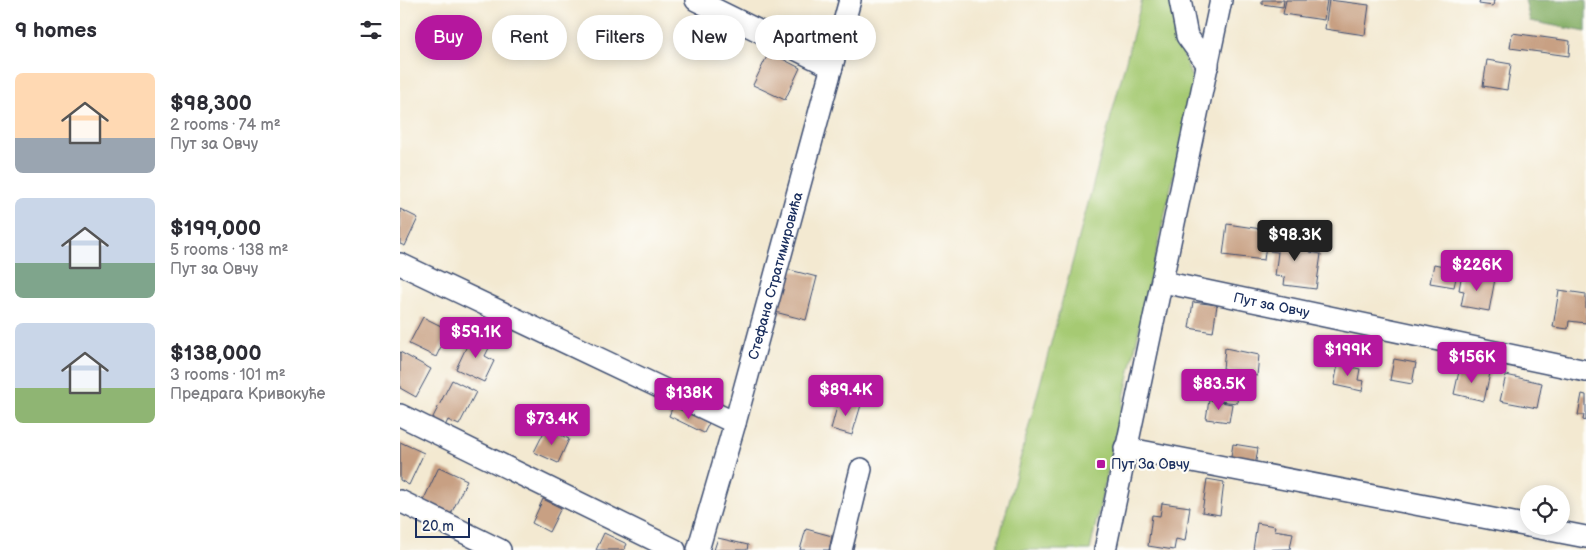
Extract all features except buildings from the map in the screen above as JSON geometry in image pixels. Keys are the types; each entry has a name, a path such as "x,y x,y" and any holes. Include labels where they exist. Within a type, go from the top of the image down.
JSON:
{"street":[{"path":"696,0 832,68"},
{"name":"Стефана Стратимировића","path":"698,550 735,423 850,0"},
{"path":"1180,0 1187,36 1208,66"},
{"path":"1105,550 1124,448 1162,282 1221,0"},
{"path":"400,264 735,423"},
{"name":"Пут за Овчу","path":"1162,282 1586,371"},
{"path":"400,415 675,550"},
{"path":"1124,448 1520,524"},
{"path":"841,550 861,469"},
{"path":"400,501 500,550"},
{"path":"1570,534 1586,537"}],"green space":[{"path":"1142,0 1172,0 1183,54 1194,84 1090,550 996,550"},
{"path":"1525,0 1586,0 1586,32 1530,21"}],"place":[{"name":"Пут За Овчу","path":"1101,464"}]}
